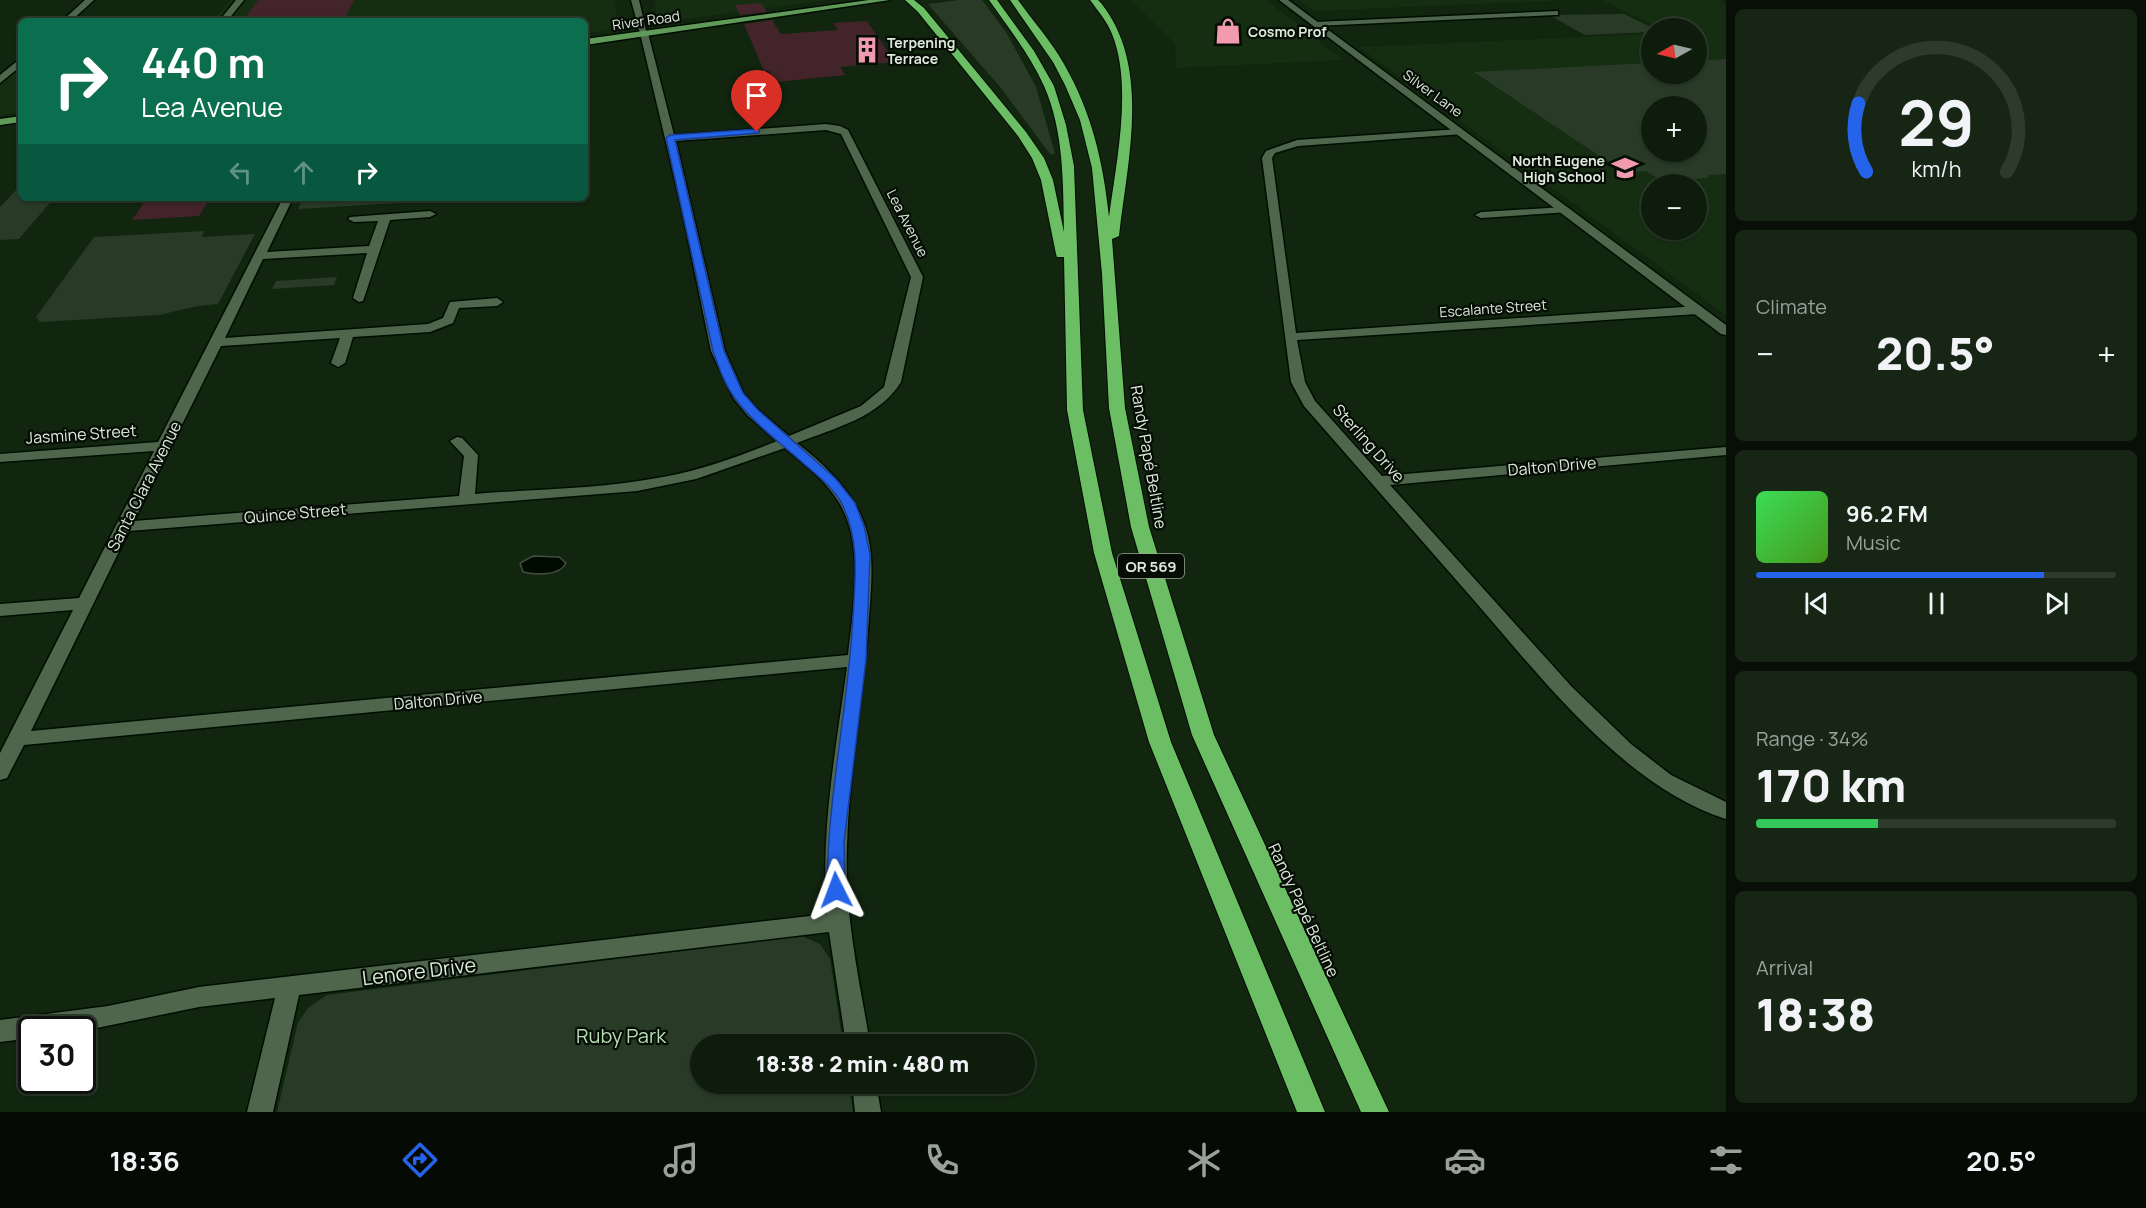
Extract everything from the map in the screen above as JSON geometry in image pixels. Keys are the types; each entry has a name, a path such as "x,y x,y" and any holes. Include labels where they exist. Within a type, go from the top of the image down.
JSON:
{"highway":[{"path":"909,0 921,10 1022,134 1038,158 1047,180 1072,301"},
{"name":"Randy Papé Beltline","path":"1014,0 1058,62 1085,120 1098,168 1109,274 1117,408 1140,528 1203,735 1375,1112"},
{"path":"1094,0 1109,19 1119,42 1126,72 1123,139 1109,274"},
{"name":"OR 569","path":"994,2 1029,51 1049,86 1061,125 1068,166 1075,410 1103,553 1160,742 1311,1112"}],"main road":[{"path":"747,19 862,0"},
{"path":"747,19 886,0"},
{"name":"River Road","path":"588,42 747,19"},
{"path":"0,122 18,120"}],"street":[{"path":"69,18 90,0"},
{"path":"225,18 240,0"},
{"path":"635,0 670,138 718,351 726,370 738,395 746,404 831,482 848,503 858,526 863,554 858,660 835,866 839,922 856,1034"},
{"name":"Silver Lane","path":"1283,0 1726,331"},
{"path":"1315,24 1555,12"},
{"path":"0,80 18,64"},
{"name":"Lea Avenue","path":"670,138 826,127 842,130 916,272 917,285 894,382 890,389 861,412 787,442"},
{"name":"Sterling Drive","path":"1460,132 1297,143 1271,151 1267,158 1290,337 1299,382 1309,403 1565,692 1624,749 1664,780 1726,811"},
{"name":"Santa Clara Avenue","path":"0,773 287,201"},
{"path":"1481,215 1565,210"},
{"path":"354,219 430,214"},
{"path":"358,298 385,217"},
{"path":"260,256 374,249"},
{"path":"217,342 434,327 451,318 454,305 497,302"},
{"name":"Escalante Street","path":"1290,337 1698,310"},
{"path":"338,363 348,333"},
{"path":"457,441 471,455 466,500"},
{"name":"Quince Street","path":"123,527 637,486 675,481 711,471 787,442"},
{"name":"Jasmine Street","path":"0,458 164,446"},
{"name":"Dalton Drive","path":"1378,481 1726,451"},
{"path":"0,610 86,603"},
{"name":"Dalton Drive","path":"17,739 858,660"},
{"name":"Lenore Drive","path":"0,1031 108,1017 199,997 839,922"},
{"path":"260,1112 289,987"},
{"path":"866,1094 868,1112"}],"shaded area":[{"path":"230,0 614,0 618,26 588,33 588,18 215,18"},
{"path":"655,0 828,0 670,21 656,17"},
{"path":"1131,0 1266,0 1343,60 1176,68 1175,44"},
{"path":"1300,0 1569,0 1315,11"},
{"name":"North Eugene High School","path":"1602,0 1718,0 1726,4 1726,315 1359,47 1641,34 1641,84 1707,84 1707,18 1641,19"},
{"path":"18,68 18,113 0,115 0,84"},
{"path":"533,556 559,557 566,563 553,572 534,574 523,572 520,563"}],"green space":[{"path":"982,0 1006,32 1036,87 1055,154 1050,154 1000,87 928,4"},
{"path":"1624,14 1641,22 1641,32 1585,35 1549,15"},
{"path":"1726,59 1726,174 1709,175 1707,178 1707,174 1651,174 1646,171 1625,173 1474,72 1641,64 1641,84 1707,84 1707,60"},
{"path":"17,189 18,201 51,201 19,239 0,240 0,207"},
{"path":"302,201 430,201 298,209"},
{"path":"204,231 202,237 255,234 218,304 159,315 40,322 36,317 94,237"},
{"path":"337,277 334,285 272,289 276,281"},
{"name":"Ruby Park","path":"802,936 820,944 830,959 841,1034 690,1034 690,1094 851,1094 853,1112 277,1112 298,1022 309,1007 327,995"}],"building":[{"path":"258,0 354,0 345,18 245,18"},
{"path":"761,3 767,12 740,15 735,5"},
{"name":"Terpening Terrace","path":"772,20 781,34 838,30 833,23 867,21 895,62 840,67 845,75 777,82 769,71 764,71 744,24"},
{"path":"145,201 208,201 199,216 132,220"}],"place":[{"name":"Cosmo Prof","path":"1228,31"},
{"name":"Terpening Terrace","path":"867,50"},
{"name":"North Eugene High School","path":"1625,168"}],"route":[{"path":"757,132 670,138 718,351 738,395 754,413 831,482 848,503 858,526 863,554 858,660 836,842 836,890"}]}
